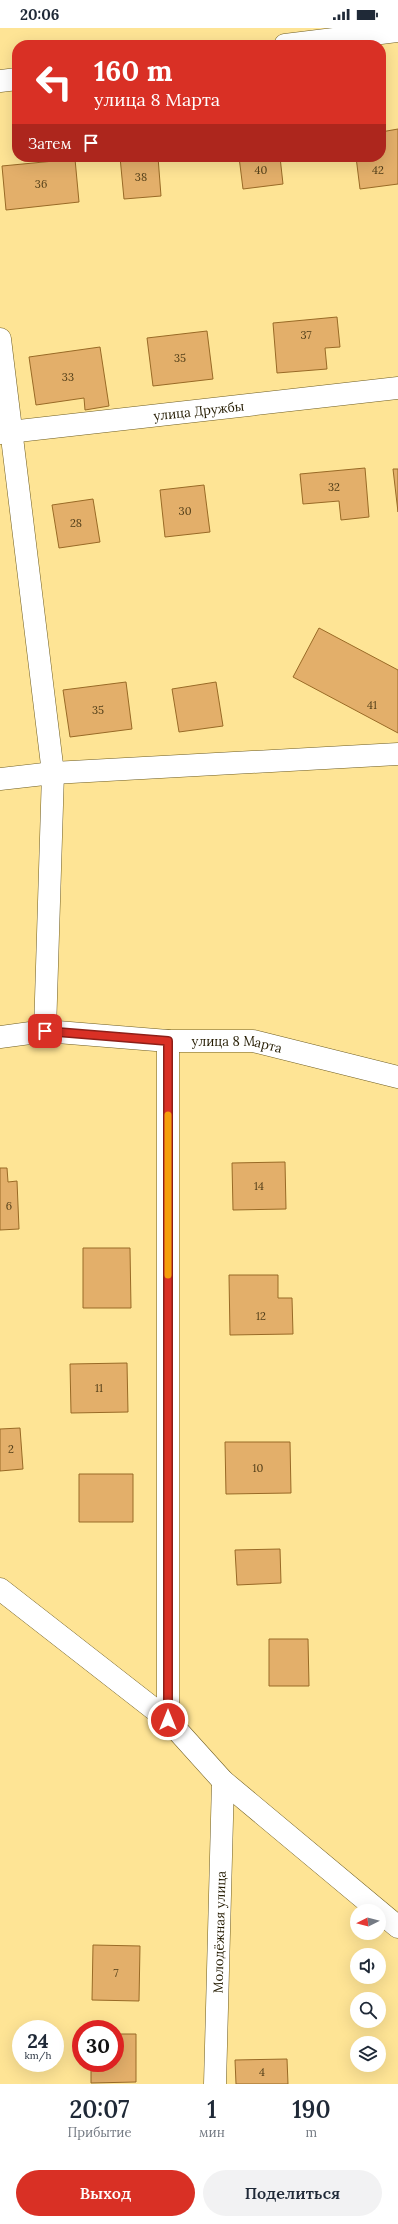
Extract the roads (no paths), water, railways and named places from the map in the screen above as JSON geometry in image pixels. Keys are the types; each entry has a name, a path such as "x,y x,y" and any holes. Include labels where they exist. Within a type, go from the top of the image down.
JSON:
{"street":[{"path":"325,40 398,31"},
{"path":"0,81 12,80"},
{"path":"0,339 6,433 53,773 45,1031"},
{"name":"улица Дружбы","path":"6,433 398,388"},
{"path":"0,779 53,773 398,754"},
{"name":"улица 8 Марта","path":"0,1036 45,1031 168,1041 253,1041 398,1077"},
{"path":"168,1041 168,1720"},
{"path":"0,1589 168,1720 223,1781 398,1927"},
{"name":"Молодёжная улица","path":"215,2084 223,1781"}]}
